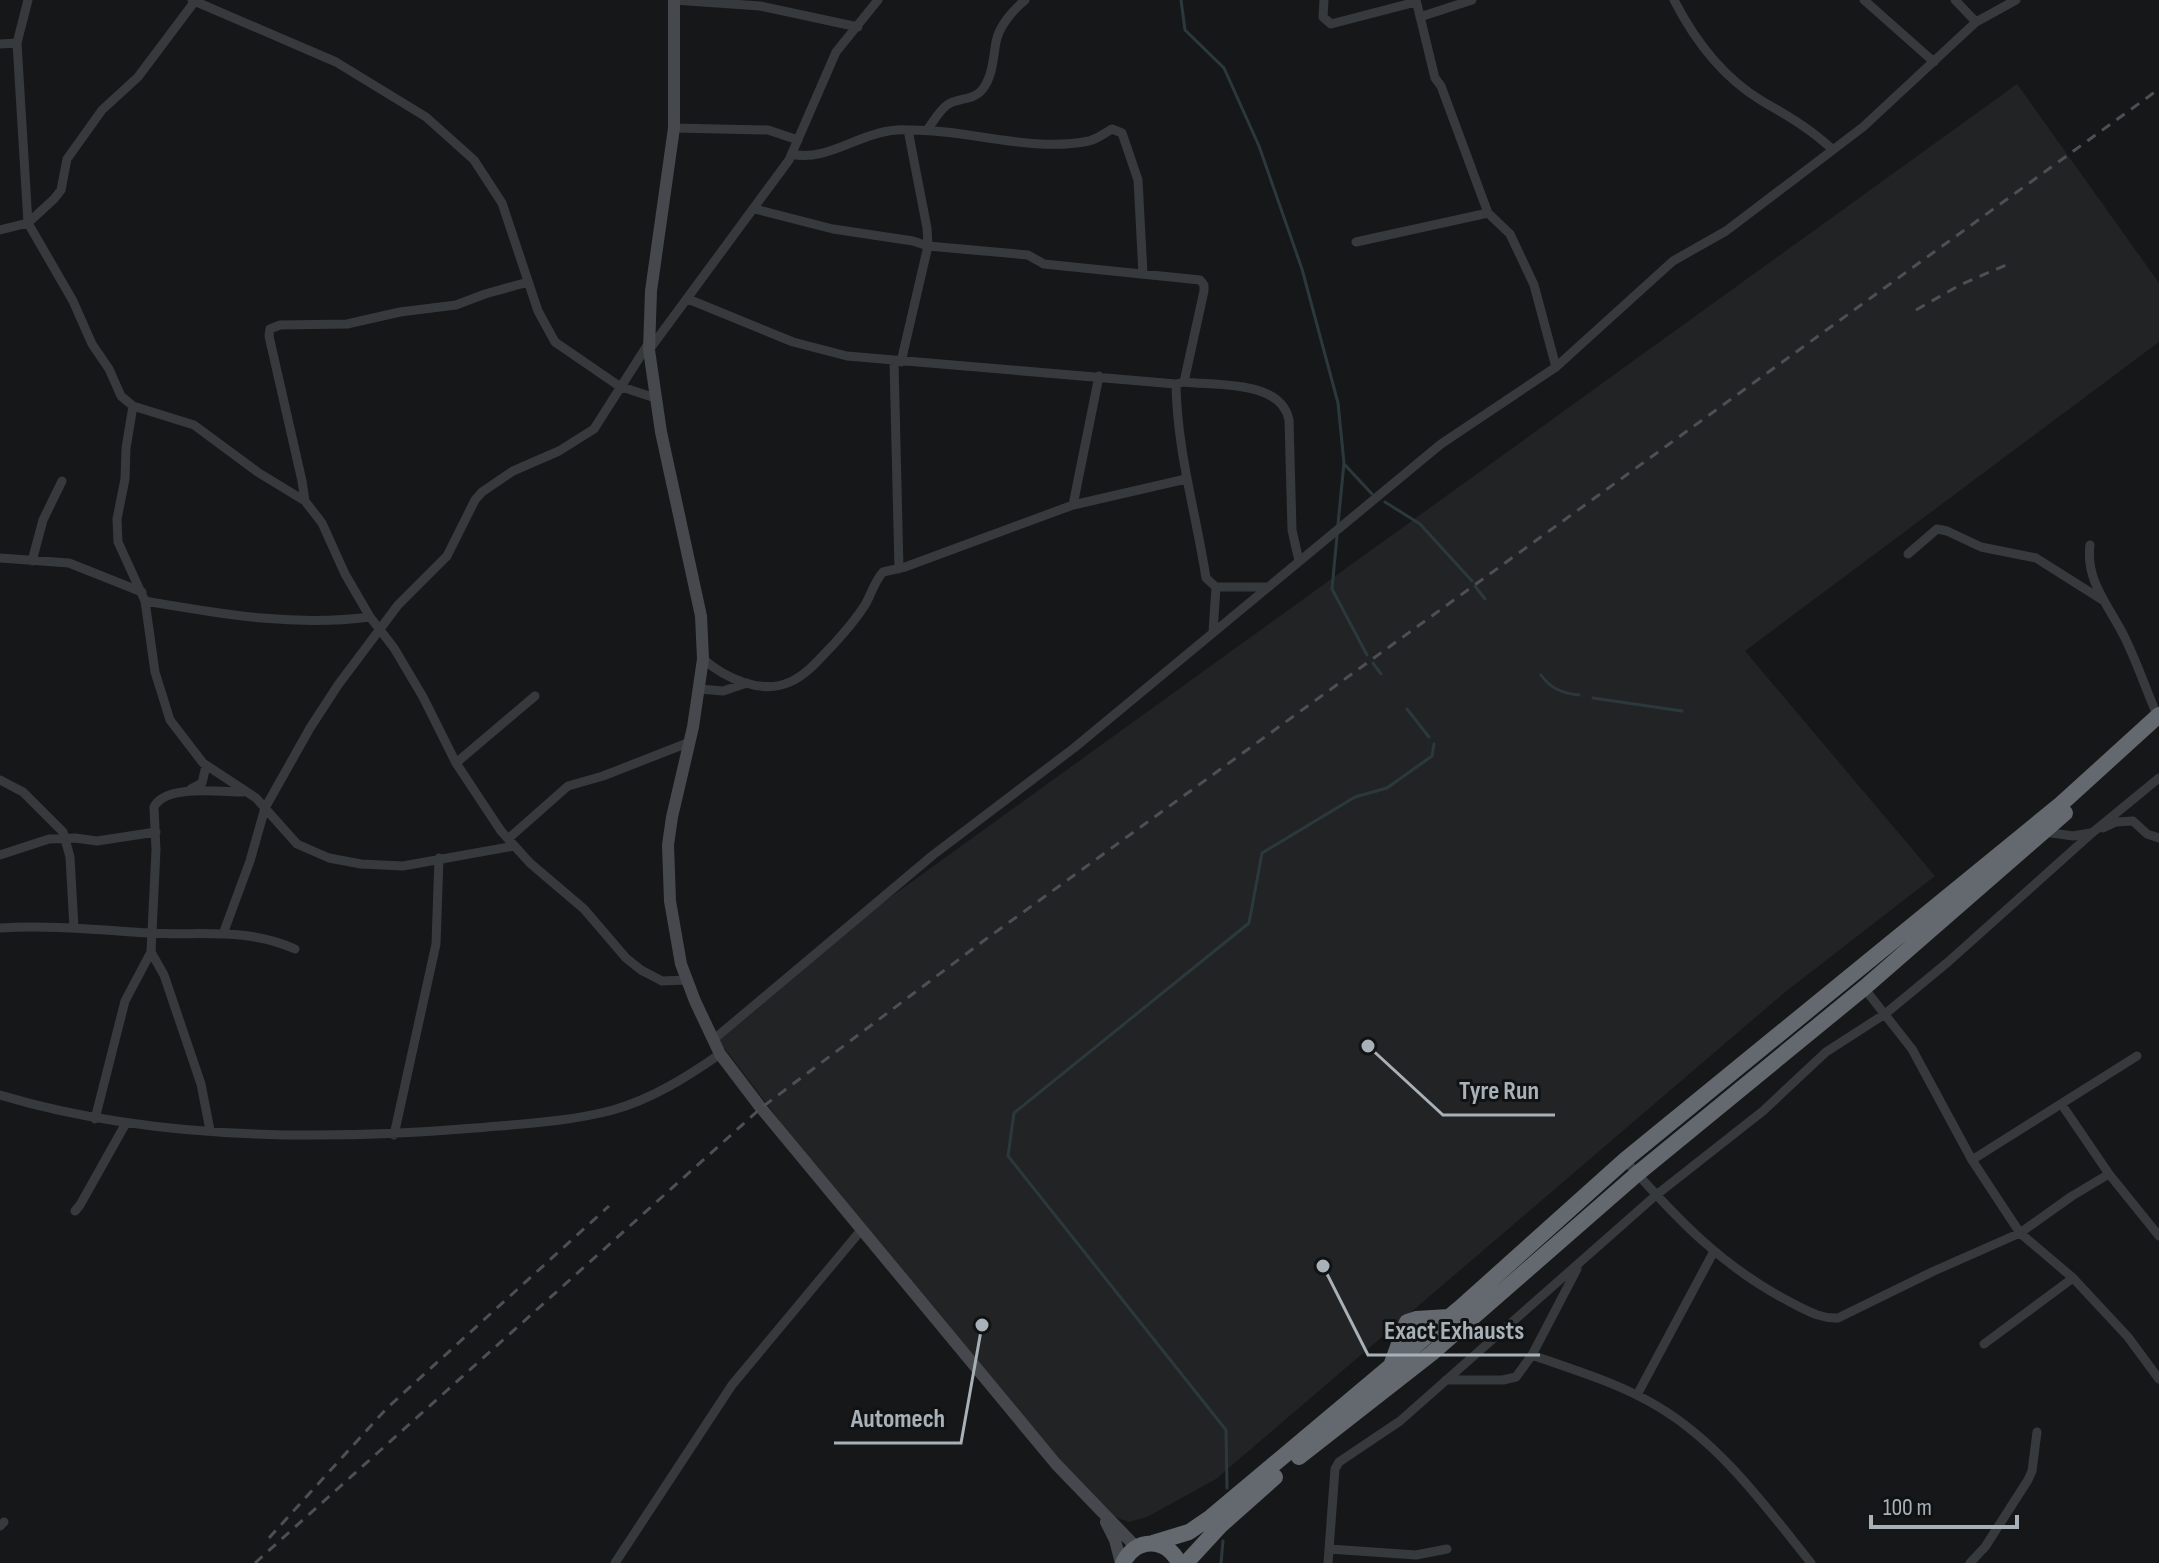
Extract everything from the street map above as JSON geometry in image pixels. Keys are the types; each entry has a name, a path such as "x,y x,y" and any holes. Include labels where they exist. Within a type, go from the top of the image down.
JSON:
{"highway":[{"path":"1186,1563 1220,1526 1252,1498 1441,1345 1637,1174 1864,988 2045,832 2159,721"},
{"path":"1122,1563 1136,1547 1189,1532 1211,1517 1449,1317 1625,1160 2159,721"},
{"path":"1153,1543 1167,1547 1179,1563"}],"street":[{"path":"28,0 17,43 28,223 73,301 92,344 109,369 121,396 133,406 194,425 259,473 305,501 322,523 345,574 370,617 394,648 423,697 456,763 511,842 584,909 626,958 641,970 662,981 687,980"},
{"path":"858,27 760,6 674,0 674,128 651,291 650,345 655,398 701,616 703,659 690,742 672,817 668,874 674,933 687,980 720,1054 805,1163 1056,1464 1136,1547"},
{"path":"223,934 250,861 265,808 310,728 379,629 398,605 447,556 482,492 513,471 559,451 594,429 619,386 688,299 792,154 836,52 878,0"},
{"path":"927,130 950,103 970,98 983,88 993,67 1002,28 1014,9 1025,0"},
{"path":"1324,0 1323,17 1331,24 1416,1 1431,66 1465,146 1488,213 1510,234 1534,285 1556,367"},
{"path":"1420,17 1472,0"},
{"path":"1674,0 1693,35 1713,61 1760,100 1800,122 1833,150"},
{"path":"1864,0 1934,62"},
{"path":"1955,0 1976,22"},
{"path":"713,1040 921,865 1074,748 1441,444 1556,367 1673,261 1726,231 1833,150 1863,127 1976,22 2016,0"},
{"path":"0,230 28,223 61,190 67,159 102,110 138,77 193,1 336,62 426,117 474,160 502,203 542,321 555,342 619,386 655,398"},
{"path":"0,44 17,43"},
{"path":"674,128 768,130 798,140"},
{"path":"792,154 807,157 873,132 956,131 1038,145 1089,141 1112,129 1122,133 1138,180 1143,274"},
{"path":"899,569 897,362 928,246 908,130"},
{"path":"755,209 833,229 928,246 1028,255 1044,264 1196,278 1204,285 1180,383 1177,424 1206,578 1216,587 1268,587"},
{"path":"1356,242 1488,213"},
{"path":"305,501 270,329 280,325 347,324 400,312 456,305 528,282"},
{"path":"688,299 819,351 897,362 1264,391 1275,396 1286,408 1292,530 1299,561"},
{"path":"1073,505 1099,376"},
{"path":"133,406 117,534 144,596 155,672 170,720 187,746 206,766 248,792 297,844 329,858 390,867 511,842 573,784 603,776 690,742"},
{"path":"703,659 724,675 747,683 770,686 790,682 812,667 866,604 883,572 899,569 1073,505 1186,479"},
{"path":"32,561 40,529 62,481"},
{"path":"1908,554 1937,529 1947,531 1981,547 2036,558 2104,601"},
{"path":"2090,545 2088,558 2091,576 2125,638 2159,721"},
{"path":"0,558 69,563 144,596 288,622 333,622 370,617"},
{"path":"1213,632 1216,587"},
{"path":"699,689 723,691 747,683"},
{"path":"456,763 535,696"},
{"path":"184,792 202,783 206,766"},
{"path":"1328,1563 1335,1466 1400,1421 1655,1196 1763,1111 1826,1052 1885,1014 2159,778"},
{"path":"0,780 23,792 66,838 74,928"},
{"path":"95,1119 125,1001 151,952 156,801 184,792 248,792"},
{"path":"2045,832 2073,836 2092,833 2125,820 2133,821 2147,834 2159,838"},
{"path":"0,855 49,839 97,841 156,832"},
{"path":"394,1135 436,944 439,858"},
{"path":"0,928 37,926 258,936 295,949"},
{"path":"151,952 164,975 201,1084 210,1130"},
{"path":"1864,988 1912,1049 1972,1160 2020,1233 2073,1278 2128,1337 2159,1379"},
{"path":"0,1095 47,1109 126,1123 303,1136 394,1135 577,1118 612,1110 665,1089 720,1054"},
{"path":"1972,1160 2137,1056"},
{"path":"2062,1105 2109,1174 2159,1236"},
{"path":"75,1211 126,1123"},
{"path":"1625,1160 1655,1196 1713,1253 1775,1294 1817,1316 1838,1318 2020,1233 2109,1174"},
{"path":"615,1563 732,1385 862,1229"},
{"path":"1637,1395 1713,1253"},
{"path":"1446,1380 1512,1379 1532,1355 1581,1262"},
{"path":"1984,1344 2073,1278"},
{"path":"1532,1355 1637,1395 1680,1421 1721,1457 1766,1506 1811,1563"},
{"path":"1970,1563 1985,1547 2028,1480 2037,1432"},
{"path":"1103,1516 1122,1563"},
{"path":"1329,1549 1416,1555 1447,1549"}],"shaded area":[{"path":"2017,84 2159,283 2159,342 1745,651 1935,876 1784,993 1216,1479 1147,1517 1129,1522 1110,1515 1081,1486 801,1149 719,1041 881,904"}],"waterway":[{"path":"1181,0 1185,30 1224,68 1259,146 1302,269 1338,403 1344,463 1338,524"},
{"path":"1345,465 1372,494"},
{"path":"1385,502 1420,524 1472,581"},
{"path":"1337,536 1332,589 1367,655"},
{"path":"1475,586 1485,599"},
{"path":"1373,663 1381,674"},
{"path":"1541,675 1557,690 1579,695"},
{"path":"1593,698 1682,711"},
{"path":"1407,709 1429,737"},
{"path":"1227,1488 1226,1430 1008,1156 1014,1113 1249,923 1262,853 1355,797 1387,788 1432,756 1434,744"},
{"path":"1221,1563 1223,1541"}],"railway":[{"path":"255,1563 761,1108 982,942 2159,89"},
{"path":"1916,310 1960,285 2006,265"},
{"path":"269,1538 387,1408 609,1206"}],"place":[{"name":"Tyre Run","path":"1368,1046"},
{"name":"Exact Exhausts","path":"1323,1266"},
{"name":"Automech","path":"982,1325"}]}
